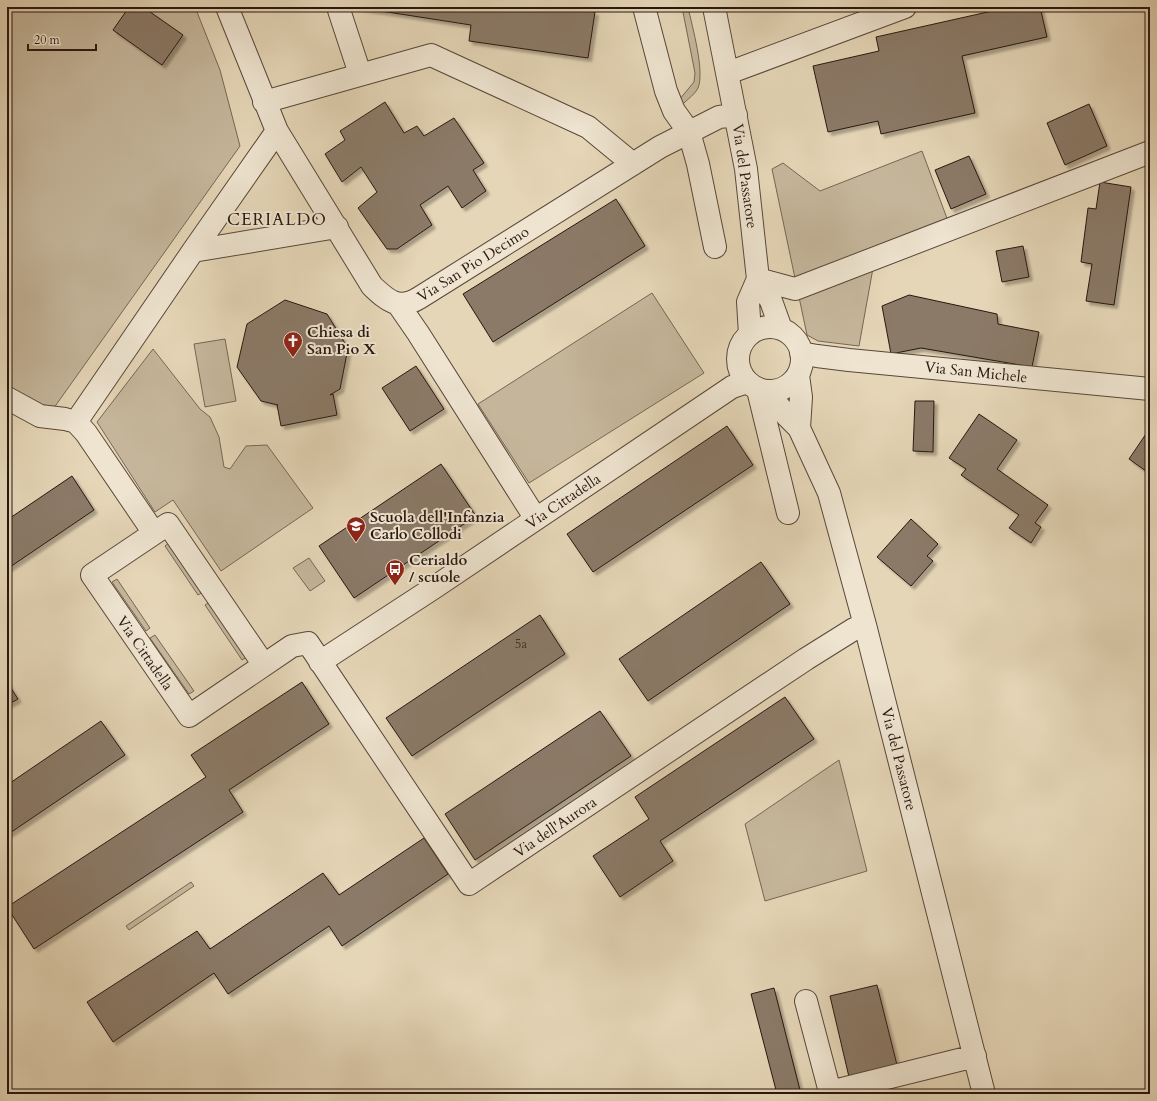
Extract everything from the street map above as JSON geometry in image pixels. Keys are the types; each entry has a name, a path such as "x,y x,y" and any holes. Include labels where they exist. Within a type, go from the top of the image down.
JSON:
{"street":[{"name":"Via San Pio Decimo","path":"226,7 277,131 372,286 384,297 398,304 410,304 660,147 719,117 736,115"},
{"path":"338,7 360,74"},
{"path":"644,7 666,91 674,111 689,132 698,164 715,246"},
{"name":"Via del Passatore","path":"714,7 746,169 758,279 771,301 781,329"},
{"path":"728,73 905,7"},
{"path":"264,102 431,55 588,127 633,164"},
{"path":"76,422 277,131"},
{"path":"758,279 795,288 1150,152"},
{"path":"193,251 337,227"},
{"name":"Via del Passatore","path":"750,334 748,302 758,279"},
{"path":"398,304 536,519"},
{"path":"770,327 781,329 791,334 798,343 802,360 798,376 785,388 777,391 757,388 740,373 738,352 742,342 750,334 760,328 770,327"},
{"name":"Via San Michele","path":"801,353 849,360 1150,389"},
{"name":"Via del Passatore","path":"798,376 801,397 799,428"},
{"name":"Via Cittadella","path":"264,665 168,524 92,575 189,716 292,646 308,643 320,662 732,387 757,388"},
{"path":"757,388 788,513"},
{"name":"Via del Passatore","path":"757,388 799,428 829,493 865,625 984,1094"},
{"path":"7,398 40,416 76,422 86,433 154,533"},
{"name":"Via dell'Aurora","path":"320,662 469,884 806,659 854,629 865,625"},
{"path":"806,1001 830,1092 975,1056"}],"shaded area":[{"path":"7,7 195,7 220,70 240,146 51,412 7,386"},
{"path":"682,7 688,7 699,60 700,80 697,90 683,104 680,104 679,100 694,82 695,73"},
{"path":"922,151 948,221 875,257 859,346 818,341 807,335 772,169 783,163 820,191"},
{"path":"652,293 704,373 529,483 478,404"},
{"path":"225,339 236,401 205,407 194,344"},
{"path":"153,349 200,409 210,417 219,437 224,467 230,469 246,446 267,445 313,508 221,571 173,500 155,512 97,422"},
{"path":"169,543 203,592 198,595 165,546"},
{"path":"309,558 325,581 310,591 293,568"},
{"path":"117,579 150,628 146,631 112,582"},
{"path":"210,602 247,657 242,660 205,605"},
{"path":"155,635 194,691 189,694 150,638"},
{"path":"839,760 867,871 765,901 745,824"},
{"path":"191,882 194,886 129,930 126,926"}],"building":[{"path":"129,7 143,7 183,35 162,65 113,30"},
{"path":"355,7 560,7 595,12 588,58 469,41 471,25"},
{"path":"1010,7 1040,7 1047,37 962,56 975,113 881,134 878,121 828,132 813,66 879,51 876,37"},
{"path":"385,102 404,133 417,126 424,136 454,118 484,163 473,170 486,191 462,208 448,186 420,205 432,225 397,249 387,249 358,208 377,192 361,167 342,182 325,154 345,140 340,131"},
{"path":"1089,104 1107,146 1065,165 1047,123"},
{"path":"969,156 986,194 951,209 935,170"},
{"path":"1100,182 1131,187 1114,305 1086,301 1092,264 1081,262 1088,208 1096,209"},
{"path":"616,199 645,246 493,342 463,294"},
{"path":"1023,246 1029,277 1002,282 996,251"},
{"path":"909,295 997,314 998,324 1039,332 1032,367 921,348 891,354 882,306"},
{"name":"Chiesa di San Pio X","path":"285,300 327,314 348,348 340,389 330,395 333,394 337,415 281,426 278,405 261,401 237,367 247,324"},
{"path":"416,366 444,409 410,431 382,388"},
{"path":"915,401 934,401 933,452 913,451"},
{"path":"979,414 1017,440 997,469 1048,505 1035,523 1041,527 1031,543 1009,528 1019,515 961,475 966,469 949,458"},
{"path":"727,426 753,465 593,572 567,534"},
{"path":"1150,428 1150,474 1129,459"},
{"path":"441,464 476,516 354,598 319,546"},
{"path":"72,476 94,510 7,569 7,520"},
{"path":"911,519 938,544 927,556 933,561 911,586 877,557"},
{"path":"761,562 790,604 648,701 619,659"},
{"path":"540,615 565,654 412,756 386,718"},
{"path":"7,682 18,699 7,705"},
{"path":"302,682 329,724 229,790 243,812 34,949 7,907 206,777 191,755"},
{"path":"785,697 814,739 660,841 673,861 620,897 593,856 649,819 635,797"},
{"path":"600,711 631,756 475,860 445,814"},
{"path":"101,721 125,755 7,835 7,785"},
{"path":"424,838 448,874 342,946 329,926 228,994 214,973 113,1042 87,1002 197,931 210,949 323,873 339,895"},
{"path":"877,985 897,1065 849,1077 830,996"},
{"path":"774,988 801,1094 777,1094 751,994"}],"place":[{"name":"Chiesa di San Pio X","path":"293,358"},
{"name":"Scuola dell'Infanzia Carlo Collodi","path":"356,543"},
{"name":"Cerialdo / scuole","path":"395,586"}],"district":[{"name":"CERIALDO","path":"277,219"}]}
